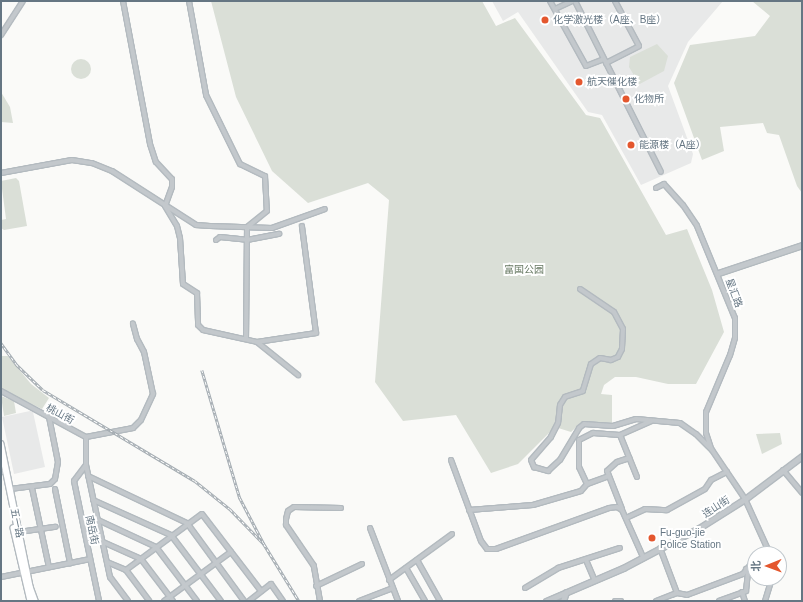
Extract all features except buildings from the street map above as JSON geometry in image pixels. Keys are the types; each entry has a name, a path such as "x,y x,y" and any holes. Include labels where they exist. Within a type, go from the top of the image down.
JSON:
{"main road":[{"name":"五一路","path":"1,444 31,601"},
{"name":"五一路","path":"1,463 25,570 36,601"}],"street":[{"path":"1,35 23,1"},
{"path":"189,1 206,95 240,164 265,176 267,211 247,227"},
{"path":"550,1 586,66 605,61 639,46 615,1"},
{"path":"554,10 573,1 661,172"},
{"path":"124,2 150,144 156,162 172,179 172,187 165,206"},
{"path":"1,174 72,160 92,163 112,171 196,225 272,228 325,209"},
{"name":"星汇路","path":"656,188 664,184 683,205 697,226 718,273 735,318 735,338 730,355 706,412 706,433 712,450"},
{"path":"165,206 177,226 180,238 183,284 197,293 198,325 204,330 246,338 257,342 298,375"},
{"path":"257,342 316,333 302,226"},
{"path":"246,338 247,227"},
{"path":"216,240 220,237 247,240 280,234"},
{"path":"718,273 802,246"},
{"path":"580,289 614,312 623,329 622,349 618,357 611,360 600,358 591,364 583,391 565,397 560,404 558,424 551,437 531,460 534,467 548,471 560,460 579,428 584,424 613,426 636,419 680,423 696,434 712,450 745,499 765,546"},
{"path":"128,601 110,577 86,465 86,437 133,428 141,420 153,394 144,352 137,340 133,324"},
{"name":"桃山街","path":"1,391 86,437"},
{"path":"10,489 32,488 50,484 58,470 49,417"},
{"path":"587,484 578,468 579,440 593,433 620,435 653,420"},
{"path":"620,435 637,477"},
{"name":"连山街","path":"546,601 643,557 699,528 745,499 802,456"},
{"path":"629,458 617,462 607,470 622,510 643,557"},
{"path":"451,460 481,541 487,549 496,549 609,508 622,510"},
{"name":"南岳街","path":"86,465 74,481 99,601"},
{"path":"783,470 802,493"},
{"path":"626,518 645,510 668,510 705,489 711,480 727,472"},
{"path":"88,476 187,523 244,601"},
{"path":"469,510 533,505 581,491 587,484 609,476"},
{"path":"32,488 50,567"},
{"path":"55,489 70,563"},
{"path":"94,500 171,535 221,601"},
{"path":"320,601 316,586 314,566 286,525 287,515 294,507 301,506 341,508"},
{"path":"126,570 187,523 202,514 260,591"},
{"path":"98,520 156,547 197,601"},
{"path":"19,532 56,527"},
{"path":"370,528 398,601"},
{"path":"389,580 452,534"},
{"path":"103,542 141,559 173,601"},
{"path":"525,588 558,568 620,548"},
{"path":"660,548 677,593"},
{"path":"164,601 231,552"},
{"path":"1,577 25,570 50,567 90,559"},
{"path":"417,560 440,601"},
{"path":"586,560 594,579"},
{"path":"107,562 126,570 149,601"},
{"path":"316,586 362,564"},
{"path":"406,568 425,601"},
{"path":"658,601 677,593 687,594 743,574 746,569"},
{"path":"719,601 746,591 748,571 746,569"},
{"path":"249,601 271,584 283,601"},
{"path":"765,601 770,586"},
{"path":"359,601 392,588"},
{"path":"563,601 566,592"},
{"path":"742,592 745,601"},
{"path":"615,601 621,601"}],"shaded area":[{"name":"化物所","path":"492,1 723,1 688,42 668,86 693,154 691,163 641,185 602,115 588,112 518,12 503,21"},
{"path":"30,411 33,412 45,467 14,474 2,417"}],"green space":[{"name":"富国公园","path":"211,1 482,1 496,26 515,18 586,115 600,118 666,235 687,229 712,290 724,332 696,384 668,384 636,377 615,377 604,385 601,394 612,395 612,423 583,421 571,432 555,427 518,464 491,473 456,415 403,421 375,382 389,200 368,183 308,203 272,171 236,97"},
{"path":"752,1 802,1 802,193 797,186 779,135 767,133 763,123 720,127 724,151 702,160 674,83 690,45 755,36 770,16"},
{"path":"657,44 668,56 664,71 636,86 632,80 635,77 629,67 630,57"},
{"path":"81,59 88,62 91,69 88,76 81,79 74,76 71,69 74,62"},
{"path":"1,92 10,107 13,123 1,122"},
{"path":"16,178 19,181 27,226 4,230 1,228 1,220 6,219 1,181"},
{"path":"1,356 8,356 31,384 49,398 42,409 1,389"},
{"path":"1,396 14,401 16,413 4,416"},
{"path":"780,433 782,444 762,454 756,434"}],"railway":[{"path":"1,343 16,364 43,390 195,481 230,509 264,544"},
{"path":"202,370 240,498 264,544 299,601"}],"place":[{"name":"化学激光楼（A座、B座）","path":"545,20"},
{"name":"航天催化楼","path":"579,82"},
{"name":"化物所","path":"626,99"},
{"name":"能源楼（A座）","path":"631,145"},
{"name":"Fu-guo-jie Police Station","path":"652,538"}]}
